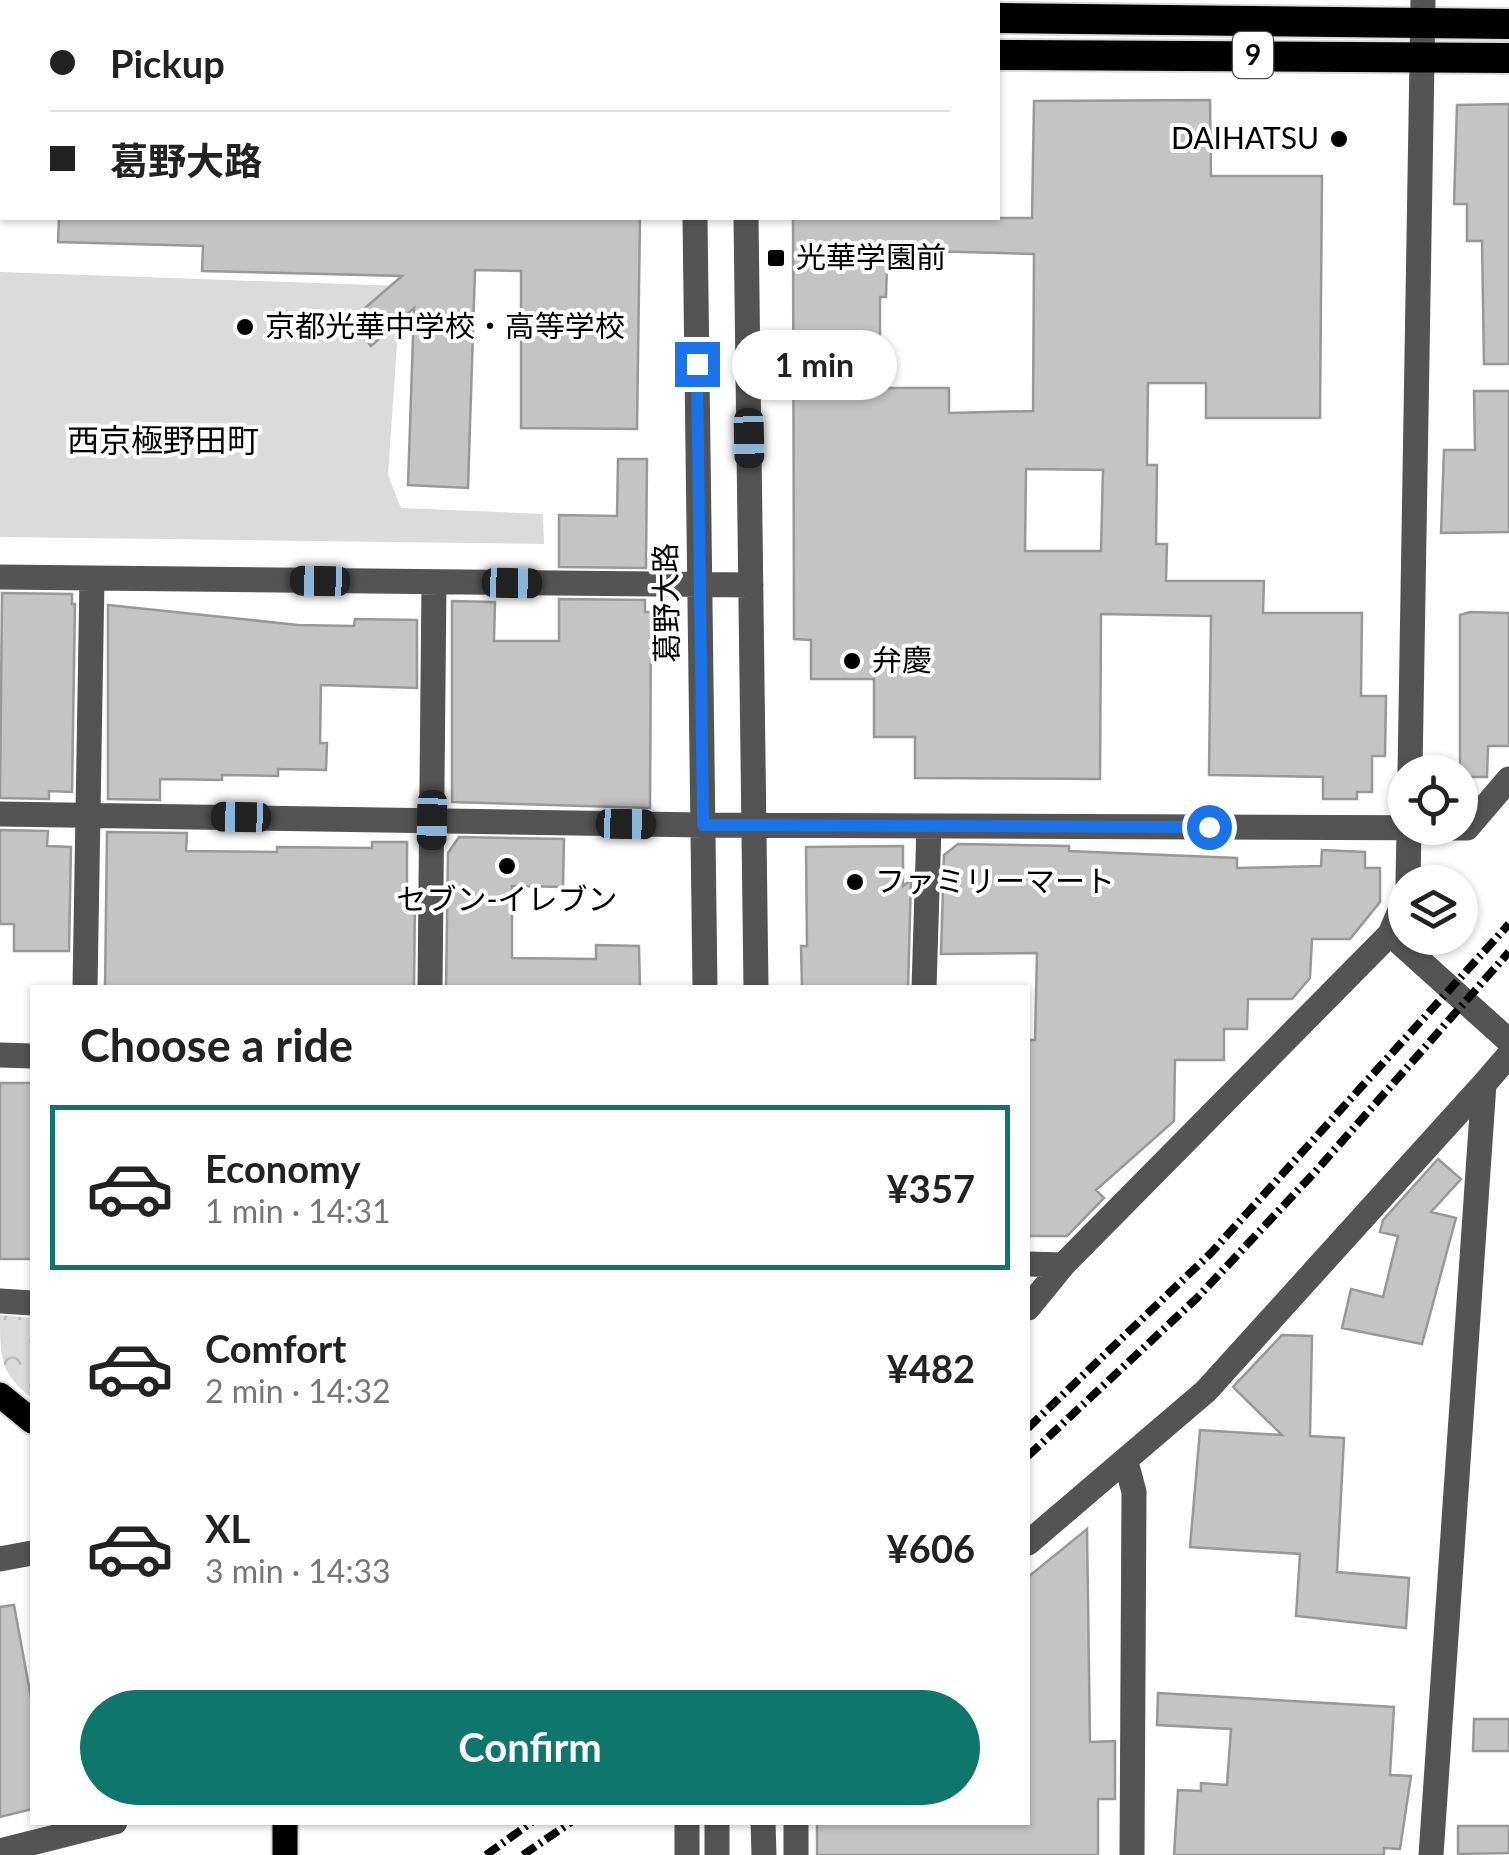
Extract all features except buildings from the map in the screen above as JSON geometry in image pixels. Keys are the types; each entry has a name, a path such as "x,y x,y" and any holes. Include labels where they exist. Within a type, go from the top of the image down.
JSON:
{"highway":[{"name":"9","path":"1000,18 1422,11 1509,24"},
{"name":"9","path":"1000,55 1509,58"}],"main road":[{"path":"0,1395 30,1419"},
{"path":"285,1825 286,1855"}],"street":[{"path":"1410,755 1422,11"},
{"name":"葛野大路","path":"695,220 705,985"},
{"path":"746,220 756,985"},
{"path":"0,577 751,586"},
{"path":"85,985 92,578"},
{"path":"430,985 434,582"},
{"path":"1478,816 1509,779"},
{"path":"0,814 703,825 1388,828"},
{"path":"924,985 929,826"},
{"path":"1030,1306 1063,1265 1388,936"},
{"path":"1414,955 1509,1041"},
{"path":"0,1055 30,1056"},
{"path":"1030,1541 1206,1391 1509,1056"},
{"path":"1431,1855 1484,1084"},
{"path":"1030,1264 1063,1265"},
{"path":"0,1300 30,1303"},
{"path":"1126,1462 1134,1492 1132,1855"},
{"path":"0,1559 30,1553"},
{"path":"0,1851 103,1825"},
{"path":"686,1825 687,1855"},
{"path":"717,1825 717,1855"},
{"path":"763,1825 764,1855"},
{"path":"796,1825 796,1855"}],"green space":[{"path":"0,272 401,286 388,475 401,508 543,514 544,544 0,537"},
{"path":"0,1315 30,1318 30,1397 8,1372 0,1343"}],"railway":[{"path":"1030,1426 1210,1254 1509,924"},
{"path":"1030,1454 1197,1298 1315,1172 1509,952"},
{"path":"486,1855 528,1825"},
{"path":"523,1855 567,1825"}],"place":[{"name":"DAIHATSU","path":"1339,139"},
{"name":"光華学園前","path":"776,258"},
{"name":"京都光華中学校・高等学校","path":"245,327"},
{"name":"弁慶","path":"852,661"},
{"name":"セブン-イレブン","path":"507,866"},
{"name":"ファミリーマート","path":"855,882"}],"district":[{"name":"西京極野田町","path":"163,441"}],"route":[{"path":"697,364 703,825 1209,827"}]}
